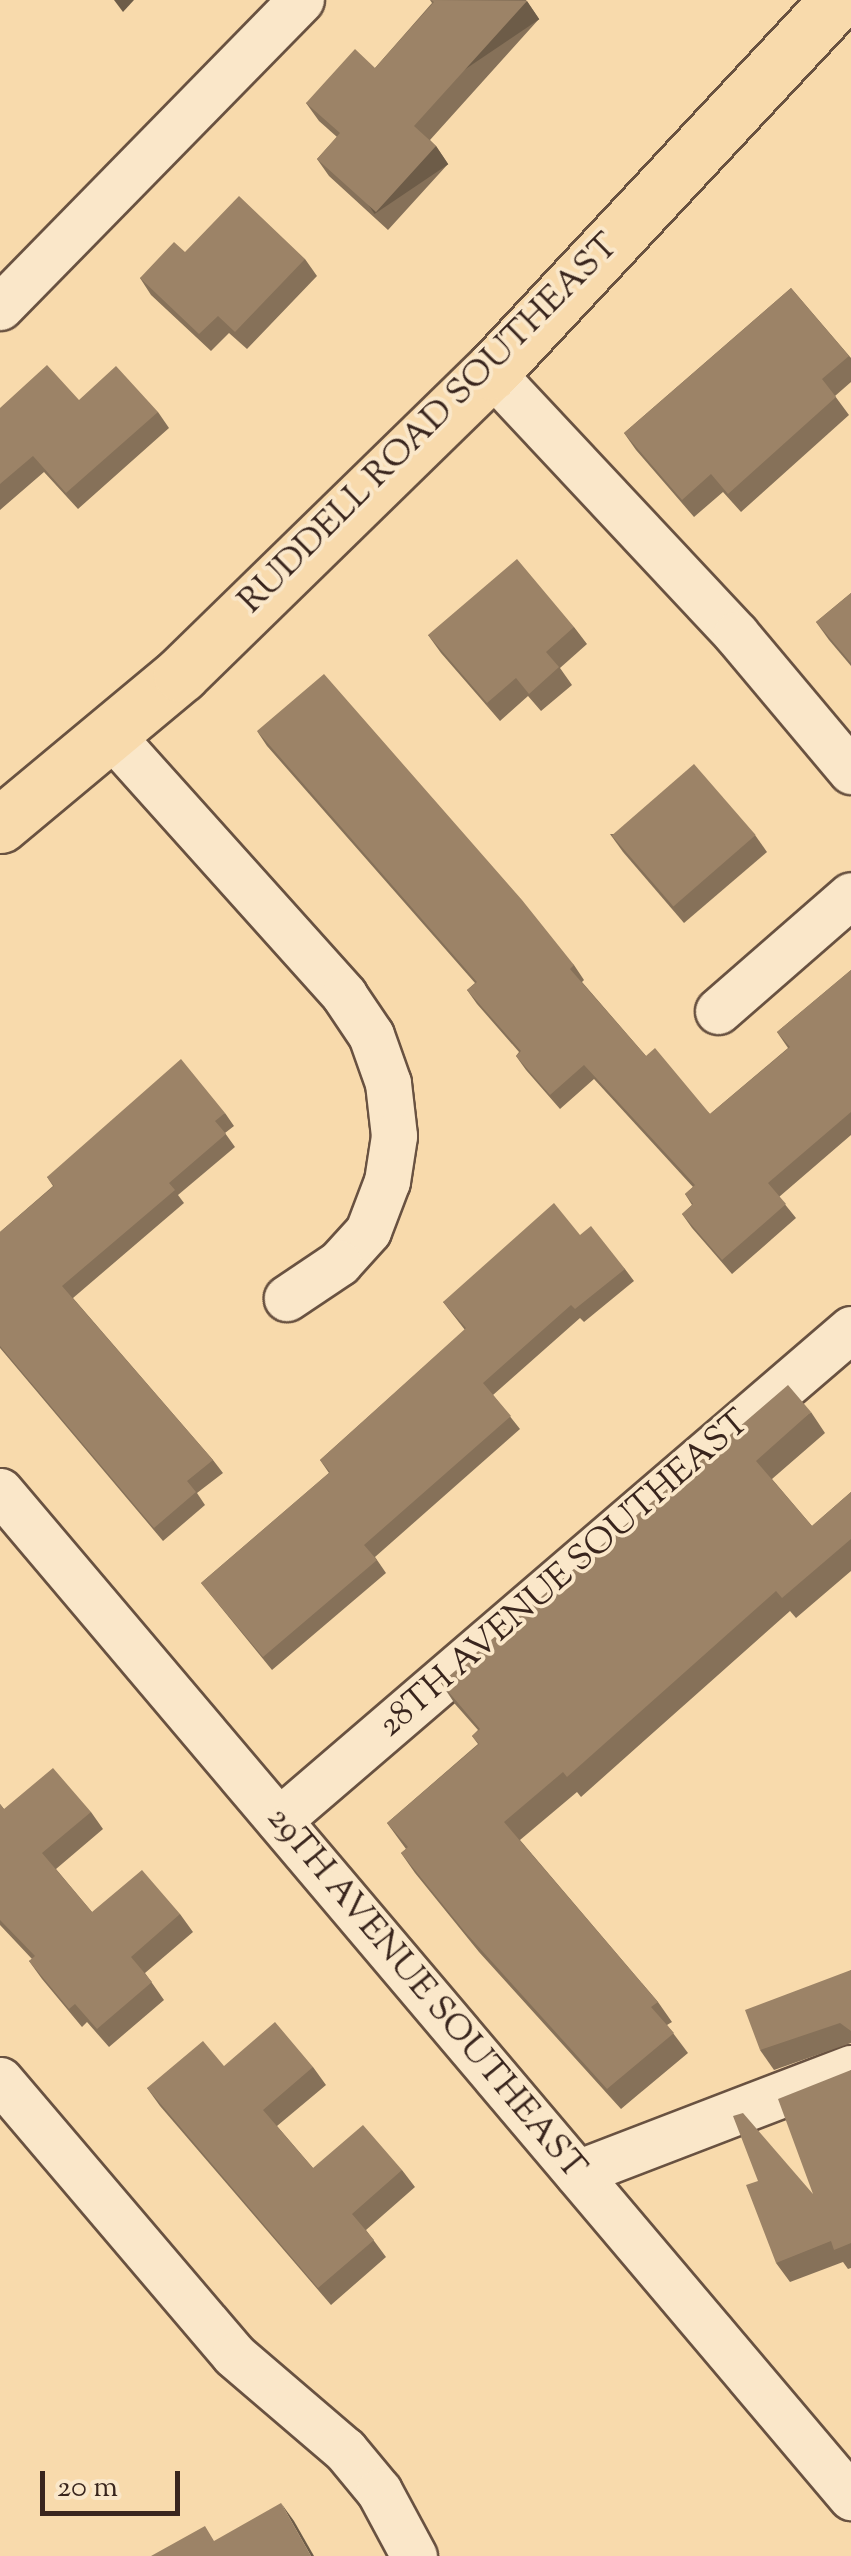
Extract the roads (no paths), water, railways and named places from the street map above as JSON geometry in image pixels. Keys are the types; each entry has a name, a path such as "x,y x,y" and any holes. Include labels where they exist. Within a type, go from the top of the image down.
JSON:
{"main road":[{"name":"RUDDELL ROAD SOUTHEAST","path":"0,826 112,736 491,372 838,0"}],"street":[{"path":"0,307 302,0"},
{"path":"491,372 736,634 851,771"},
{"path":"112,736 344,995 370,1036 388,1084 394,1136 387,1182 368,1231 339,1263 287,1298"},
{"path":"718,1011 851,895"},
{"name":"28TH AVENUE SOUTHEAST","path":"279,1820 851,1329"},
{"name":"29TH AVENUE SOUTHEAST","path":"0,1491 851,2498"},
{"path":"576,2174 851,2068"},
{"path":"0,2080 234,2354 345,2450 379,2490 414,2556"}]}
